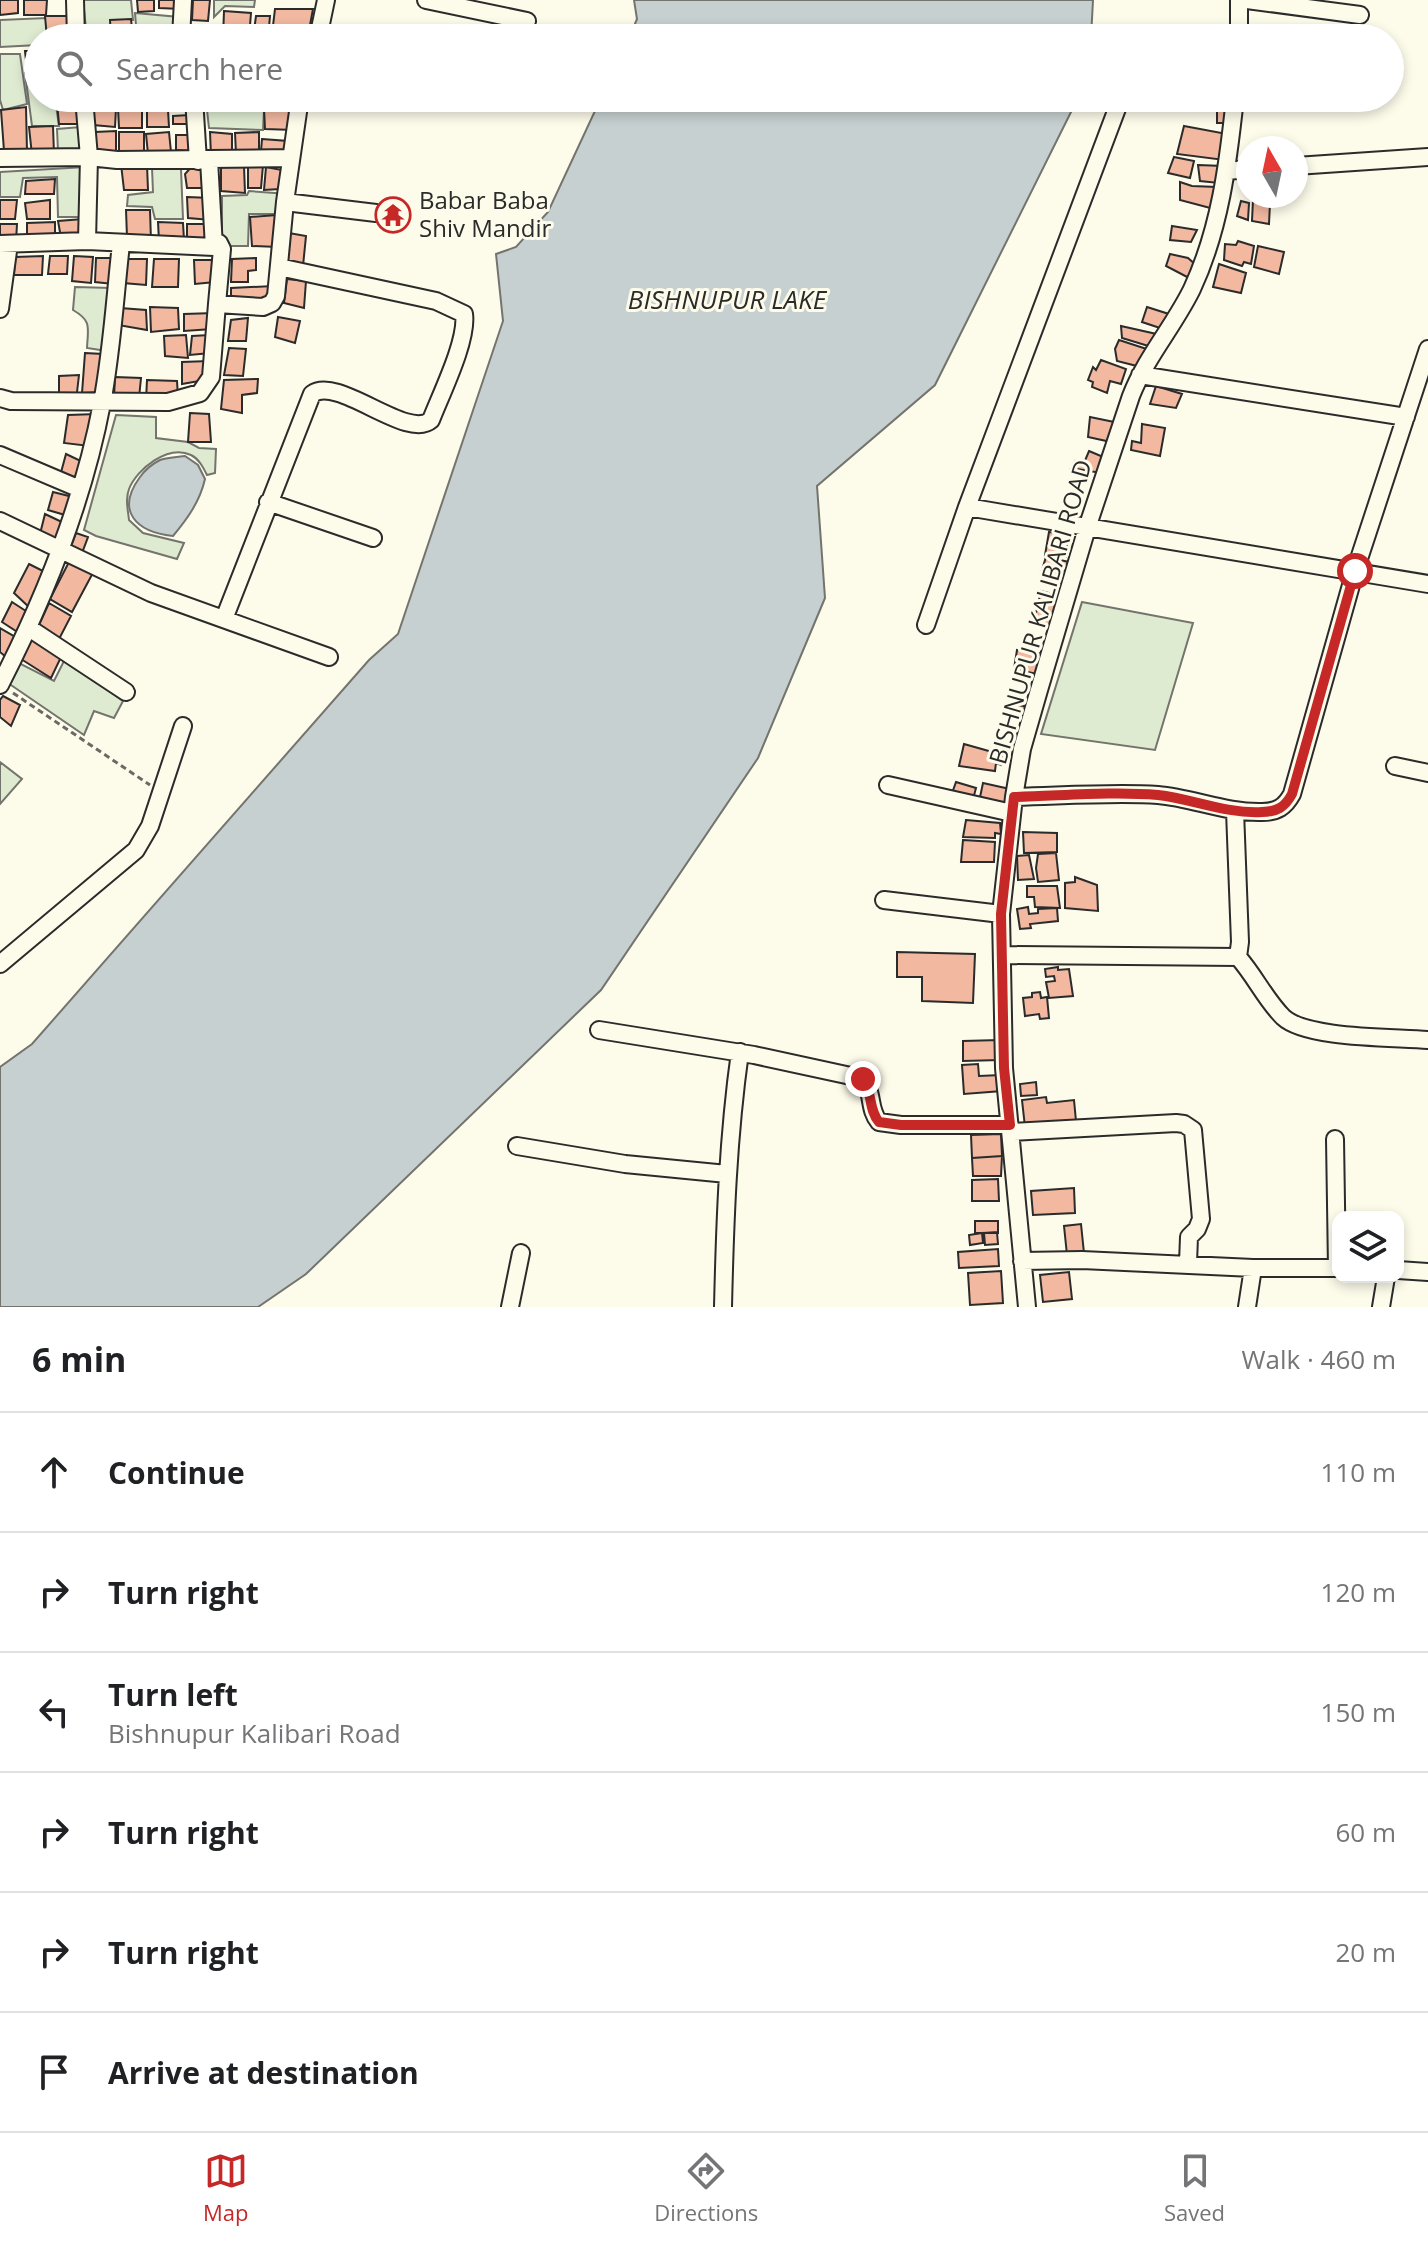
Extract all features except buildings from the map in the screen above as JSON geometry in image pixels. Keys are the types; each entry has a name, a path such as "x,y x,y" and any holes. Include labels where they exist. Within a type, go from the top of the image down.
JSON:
{"street":[{"path":"75,0 76,24"},
{"path":"182,24 183,0"},
{"path":"321,24 326,0"},
{"path":"426,0 527,21"},
{"path":"1239,0 1239,24"},
{"path":"1247,0 1360,15"},
{"path":"85,112 89,157 87,241"},
{"path":"196,112 216,245"},
{"path":"217,304 263,307 272,303 276,296 298,112"},
{"path":"926,625 967,507 1116,112"},
{"name":"BISHNUPUR KALIBARI ROAD","path":"1027,1307 1004,1068 1001,914 1013,805 1026,734 1087,528 1140,375 1185,303 1203,264 1227,171 1233,112"},
{"path":"1308,165 1428,157"},
{"path":"0,158 291,158"},
{"path":"1227,171 1236,170"},
{"path":"285,202 376,213"},
{"path":"0,309 4,244 87,241 216,245 222,249 211,377 200,393 168,402 11,401 0,398"},
{"path":"0,685 29,628 80,489 102,402 121,244"},
{"path":"224,619 308,400 317,391 337,392 377,411 418,425 427,424 449,377 465,320 459,310 436,301 279,267"},
{"path":"888,785 1013,805 1153,795 1182,798 1235,811 1265,812 1286,805 1292,794 1355,571 1428,349"},
{"path":"1140,375 1406,417"},
{"path":"0,455 80,489"},
{"path":"268,502 373,538"},
{"path":"967,507 1428,584"},
{"path":"0,521 151,593 329,657"},
{"path":"29,628 126,692"},
{"path":"0,964 136,850 150,826 183,726"},
{"path":"1395,766 1425,773 1428,754"},
{"path":"1235,811 1238,957 1284,1018 1296,1026 1316,1032 1428,1040"},
{"path":"884,900 1001,914"},
{"path":"1002,955 1238,957"},
{"path":"599,1030 740,1052 863,1079 871,1096 872,1113 879,1122 1010,1128 1176,1123 1190,1126 1193,1130 1201,1219 1188,1240 1188,1263"},
{"path":"723,1307 727,1174 740,1052"},
{"path":"1335,1139 1337,1211"},
{"path":"517,1146 625,1164 727,1174"},
{"path":"510,1307 521,1253"},
{"path":"1022,1261 1332,1268"},
{"path":"1247,1307 1253,1268"},
{"path":"1404,1270 1428,1272"},
{"path":"1381,1307 1385,1283"}],"path":[{"path":"0,685 162,790"}],"green space":[{"path":"83,0 131,0 133,20 86,24"},
{"path":"214,0 255,0 254,7 225,6 214,17"},
{"path":"135,13 179,17 179,24 136,24"},
{"path":"47,18 48,24 24,24 24,46 0,47 0,20"},
{"path":"0,54 20,54 24,105 3,110 0,100"},
{"path":"30,112 57,112 59,126 32,126"},
{"path":"207,112 264,112 263,130 209,128"},
{"path":"81,127 84,151 58,151 57,129"},
{"path":"86,167 89,217 58,217 57,177 23,178 20,197 0,197 0,172"},
{"path":"152,168 181,169 183,219 155,219 152,207 127,206 128,195 153,192"},
{"path":"249,191 288,194 287,214 249,214 248,246 222,246 222,196 247,195"},
{"path":"75,287 112,288 107,351 87,348 88,325 73,310"},
{"path":"116,415 156,417 156,438 216,449 215,473 207,475 199,461 191,455 173,453 154,460 129,489 129,520 143,533 184,543 177,559 84,530"},
{"path":"1082,602 1193,623 1155,750 1041,734"},
{"path":"65,659 123,701 114,718 94,711 84,735 8,683 19,663 54,681"},
{"path":"0,762 22,779 0,804"}],"water":[{"path":"634,0 1093,0 1092,24 635,24"},
{"name":"BISHNUPUR LAKE","path":"594,112 1071,112 935,385 817,486 825,598 758,758 601,990 306,1274 258,1307 0,1307 0,1067 32,1044 369,660 398,634 503,321 496,254 516,247 548,212"},
{"path":"185,456 198,465 205,479 188,516 173,536 140,525 133,518 129,500 142,474 160,460"}],"place":[{"name":"Babar Baba Shiv Mandir","path":"393,215"}],"route":[{"path":"863,1079 871,1096 872,1113 879,1122 901,1125 1010,1125 1004,1068 1001,914 1014,797 1153,795 1182,798 1235,811 1265,812 1286,805 1292,794 1355,571"}]}
